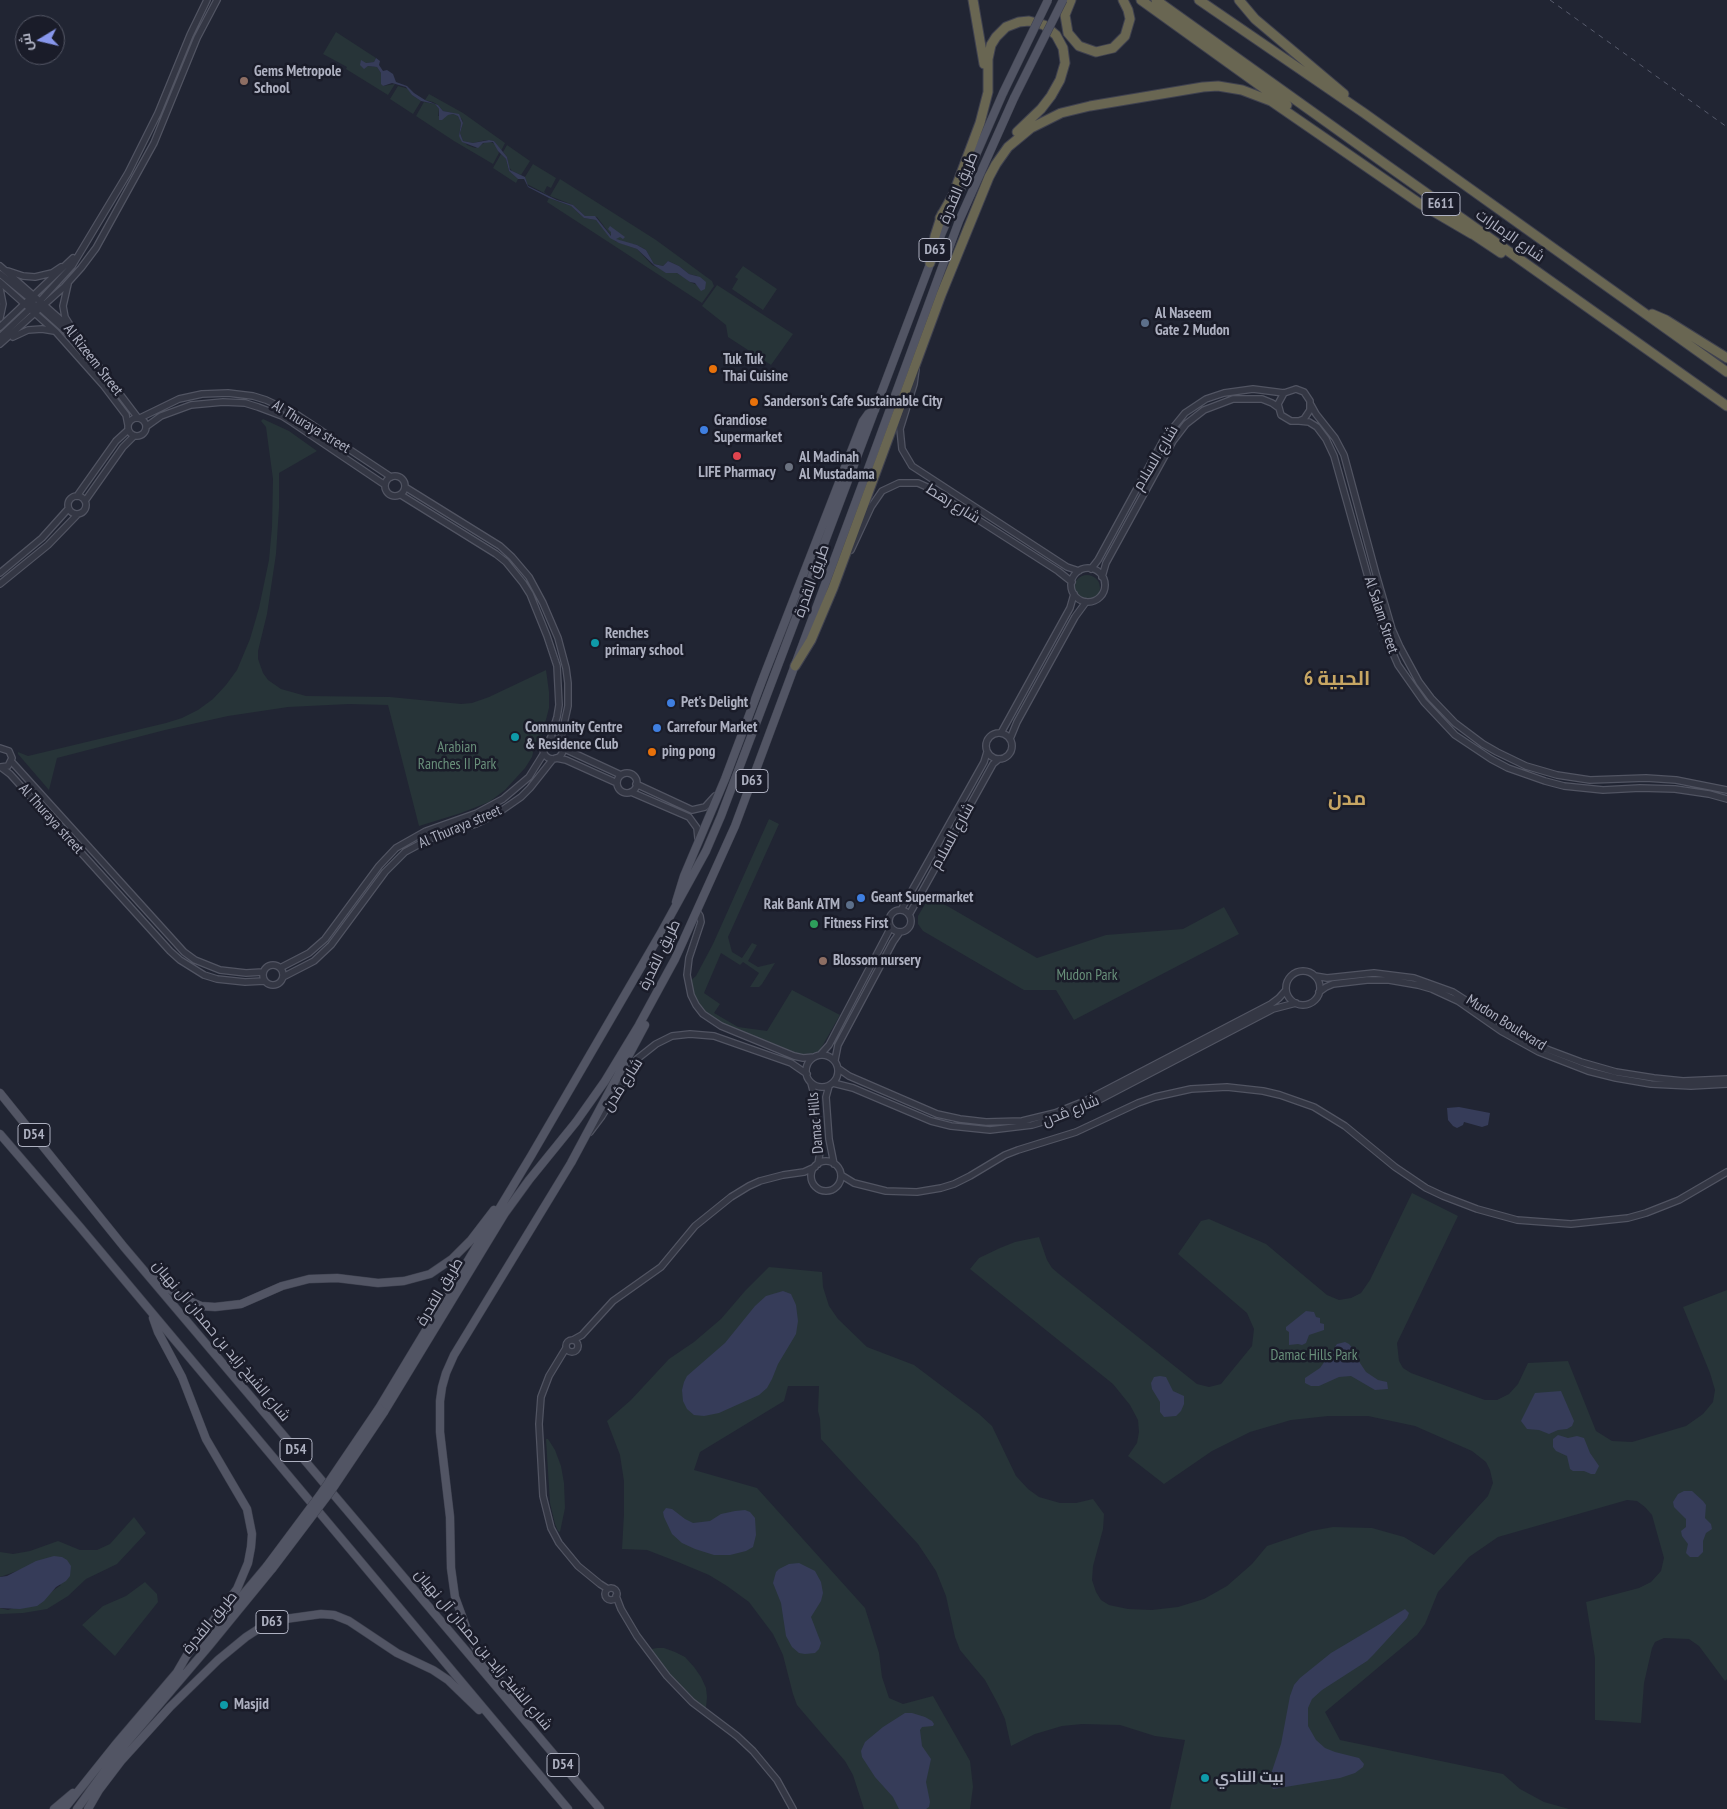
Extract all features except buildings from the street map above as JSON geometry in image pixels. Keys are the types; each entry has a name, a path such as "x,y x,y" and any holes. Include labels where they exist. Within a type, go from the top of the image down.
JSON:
{"highway":[{"path":"930,263 940,218 984,96 985,67 972,0"},
{"path":"1071,0 1066,11 1065,20 1066,29 1070,37 1083,49 1100,52 1116,46 1127,32 1129,14 1123,0"},
{"path":"1141,0 1472,234 1592,316 1639,344"},
{"name":"شارع الإمارات","path":"1156,0 1727,406"},
{"name":"شارع الإمارات","path":"1200,0 1364,113 1727,372"},
{"path":"1239,0 1256,20 1319,71 1364,113"},
{"path":"940,218 953,196 976,135 988,85 990,50 993,41 1002,30 1014,23 1029,21 1039,23 1052,31 1059,39 1063,48 1065,58 1060,80 1051,96 1008,143 995,162 971,213 965,234"},
{"path":"795,666 811,640 839,572 915,365 989,177 1000,158 1018,137 1038,123 1075,109 1211,86 1242,90 1271,101 1419,204 1472,234"},
{"path":"1644,312 1666,320 1727,358"}],"main road":[{"name":"طريق القدرة","path":"382,1410 699,864 721,816 941,235 1003,93 1048,0"},
{"name":"طريق القدرة","path":"77,1809 117,1754 209,1646 269,1567 382,1410 493,1230 596,1094 639,1026 663,982 735,826 959,221 1014,98 1063,0"},
{"path":"674,910 680,885 725,779 863,421 868,414 875,410"},
{"path":"525,1721 515,1699 476,1648 455,1597 451,1568 450,1517 442,1449 440,1401 446,1373 454,1355 585,1137 647,1022 663,982"},
{"name":"شارع الشيخ زايد بن حمدان آل نهيان","path":"0,1093 124,1247 600,1809"},
{"name":"D54","path":"0,1134 568,1809"},
{"path":"124,1247 165,1286 183,1298 201,1306 228,1307 282,1286 310,1279 337,1278 386,1283 404,1281 430,1274 459,1253 487,1218 503,1202"},
{"path":"152,1313 158,1332 172,1355 182,1377 196,1417 209,1445 246,1509 251,1522 252,1534 248,1563 237,1589 187,1655 176,1674"},
{"name":"طريق القدرة","path":"64,1809 148,1705 269,1567"},
{"name":"طريق القدرة","path":"86,1809 99,1790 148,1730 218,1660 263,1626 278,1620 297,1616 334,1615 355,1624 396,1653 432,1670 448,1680 500,1728"},
{"name":"طريق القدرة","path":"54,1809 86,1782"}],"street":[{"path":"0,344 72,266 78,253 117,192 142,145 207,0"},
{"path":"0,327 69,282 89,258 160,130 197,38 217,0"},
{"path":"1,270 23,276 40,276 57,270 78,253"},
{"name":"Al Rizeem Street","path":"1,270 36,304 56,332 104,386 127,418 128,427"},
{"name":"Al Rizeem Street","path":"0,282 36,304"},
{"path":"69,282 64,297 64,312 77,337"},
{"path":"0,289 3,304 0,318"},
{"path":"36,304 68,333 77,337"},
{"path":"0,337 36,304"},
{"path":"0,348 24,330 42,329 56,332"},
{"name":"Al Rizeem Street","path":"77,337 139,418"},
{"name":"شارع رهط","path":"915,365 914,384 900,429 902,449 912,466 1067,567 1079,571"},
{"path":"104,386 110,381"},
{"name":"شارع السلام","path":"1091,569 1098,560 1164,439 1185,413 1206,399 1224,393 1253,389 1284,393"},
{"path":"1292,389 1300,390 1307,394 1311,404 1308,415 1299,421 1287,420 1278,408 1279,400 1284,393 1292,389"},
{"path":"112,397 119,393"},
{"name":"Al Thuraya street","path":"139,418 168,403 195,395 228,393 253,396 296,414 391,477"},
{"name":"شارع السلام","path":"1102,577 1106,563 1173,441 1186,424 1204,410 1233,399 1262,399 1278,408"},
{"name":"Al Thuraya street","path":"147,426 161,416 191,404 223,402 252,405 269,410 294,423 386,485"},
{"name":"Al Salam Street","path":"1311,404 1316,414 1335,438 1344,455 1392,629 1400,647 1419,682 1455,723 1490,748 1511,760 1542,771 1590,780 1658,779 1692,782 1727,790"},
{"path":"0,573 42,538 68,509 69,500 77,496 132,420 139,418 144,420 147,426 143,434 134,436 123,447 85,502 85,510 77,515 48,545 0,584"},
{"name":"Al Salam Street","path":"1299,421 1314,424 1330,448 1338,465 1385,635 1398,665 1410,684 1434,714 1455,734 1490,759 1545,782 1583,789 1640,788 1686,790 1727,799"},
{"path":"128,427 134,436"},
{"path":"554,758 562,752 561,744 568,706 566,668 558,638 529,577 500,546 406,487 402,478 391,477 386,485 386,491 390,495 401,495 496,554 506,562 523,582 530,594 557,666 559,705 550,740 544,744 544,753 548,757 554,758 563,759 617,783 622,791 631,792 689,817 694,823 698,834 694,854"},
{"name":"شارع رهط","path":"839,572 847,560 875,498 890,486 909,482 928,487 1072,582"},
{"path":"401,495 406,487"},
{"path":"77,496 83,498 85,502"},
{"path":"68,509 71,513 77,515"},
{"path":"1001,733 1068,613 1074,594 1072,582 1079,571 1091,569 1102,577 1105,585 1103,593 1094,601 1081,601 1074,594"},
{"path":"1010,738 1001,733 990,737 986,745 991,756 999,759 1005,758 1011,752 1010,738 1017,722 1077,612 1086,602"},
{"path":"550,740 621,775"},
{"name":"Al Thuraya street","path":"0,748 9,751 11,761 184,952 195,960 220,970 239,973 263,972"},
{"name":"شارع السلام","path":"901,910 988,752"},
{"name":"Al Thuraya street","path":"280,968 309,954 325,939 379,866 396,848 426,831 477,814 503,799 529,776 544,753"},
{"name":"Al Thuraya street","path":"283,977 314,961 331,945 385,872 405,852 429,839 476,824 498,813 516,801 530,788 554,758"},
{"path":"583,767 586,759"},
{"name":"شارع السلام","path":"909,915 993,764 999,759"},
{"path":"1,767 8,766 11,761"},
{"name":"Al Thuraya street","path":"1,767 17,781 180,960 204,974 218,979 231,982 264,981"},
{"path":"602,776 606,767"},
{"path":"617,783 621,775 627,773 632,775 636,780 636,784 631,792"},
{"path":"636,784 692,810 705,806 712,801 725,779"},
{"path":"1640,788 1642,782 1656,782 1658,779"},
{"path":"901,910 909,915 910,925 906,930 900,932 893,942 838,1045 835,1060 839,1069 838,1074 831,1084 820,1087 811,1082 807,1074 807,1066 829,1045 891,927 890,917 895,912 901,910"},
{"path":"697,911 701,922 687,967 688,985 696,1005 711,1020 798,1057 828,1056 835,1060"},
{"path":"891,927 900,932"},
{"path":"274,965 280,968 283,977 279,984 274,986 268,985 264,981 263,972 274,965"},
{"path":"1304,971 1315,976 1318,980 1319,992 1312,1002 1302,1005 1291,1000 1286,990 1289,979 1293,974 1304,971"},
{"name":"Mudon Boulevard","path":"1315,976 1327,978 1374,973 1414,978 1453,992 1523,1037 1549,1050 1581,1062 1616,1072 1654,1078 1683,1081 1727,1078"},
{"name":"Mudon Boulevard","path":"1319,992 1329,986 1356,980 1410,983 1432,989 1452,998 1512,1038 1555,1059 1580,1068 1616,1078 1651,1084 1691,1086 1727,1084"},
{"name":"شارع مُدن","path":"839,1069 849,1076 937,1114 986,1122 1022,1121 1055,1113 1085,1101 1270,1004 1286,990"},
{"name":"شارع مُدن","path":"831,1084 852,1088 945,1125 977,1130 1003,1130 1024,1127 1047,1122 1076,1112 1273,1009 1296,1003"},
{"name":"شارع مُدن","path":"585,1137 602,1116 641,1054 656,1044 678,1035 714,1036 791,1063 807,1074"},
{"path":"749,1048 753,1038"},
{"name":"Damac Hills","path":"811,1082 816,1107 820,1152 816,1166"},
{"name":"Damac Hills","path":"831,1084 826,1093 826,1106 834,1164"},
{"path":"841,1175 854,1183 886,1192 917,1192 941,1188 970,1176 1005,1155 1076,1132 1138,1103 1191,1089 1227,1087 1263,1090 1297,1100 1345,1126 1387,1162 1426,1188 1477,1210 1517,1220 1571,1224 1628,1218 1679,1200 1727,1172"},
{"path":"816,1107 822,1108 826,1106"},
{"path":"793,1809 777,1780 753,1751 737,1736 692,1702 667,1676 637,1636 621,1609 614,1589 607,1590 578,1566 559,1543 552,1528 543,1496 540,1410 544,1386 560,1359 568,1350 567,1342 582,1335 613,1301 661,1267 696,1226 731,1197 760,1181 800,1173 828,1162 839,1168 841,1175 837,1186"},
{"path":"813,1183 811,1176 816,1166"},
{"path":"800,1173 816,1187 824,1191 854,1183"},
{"path":"568,1350 576,1351 582,1335"},
{"path":"573,1340 577,1342 578,1346"},
{"path":"607,1590 606,1598 621,1609"},
{"path":"611,1600 616,1596"}],"green space":[{"path":"336,32 376,58 374,62 366,63 364,68 368,66 377,67 381,73 381,83 383,86 395,84 388,95 346,69 347,67 323,54"},
{"path":"398,86 409,89 412,95 421,101 413,114 390,99"},
{"path":"429,94 463,113 505,143 501,151 494,141 486,140 473,143 463,141 460,133 463,123 462,119 453,113 443,111 433,102 425,100"},
{"path":"424,102 435,104 439,109 438,116 453,114 458,116 461,123 459,136 467,145 475,148 488,141 495,144 499,153 493,164 416,116"},
{"path":"507,145 530,161 521,175 512,171 509,167 507,157 503,152"},
{"path":"501,154 506,159 509,171 518,179 516,183 493,168"},
{"path":"533,164 556,178 551,188 547,186 544,192 548,195 527,184 525,177"},
{"path":"560,179 656,240 712,281 714,286 702,303 547,202 549,198 571,206 584,218 596,220 615,241 637,249 652,265 664,271 675,272 697,285 697,276 689,274 679,266 668,261 663,266 654,264 646,250 637,245 613,238 597,217 585,216 573,205 550,196"},
{"path":"743,266 777,289 763,310 732,289 738,279 735,277"},
{"path":"717,285 793,334 771,365 728,337 726,325 702,306"},
{"name":"Arabian Ranches II Park","path":"263,419 289,431 317,451 279,473 276,554 267,614 258,651 258,659 263,673 268,680 281,689 306,696 390,697 461,704 472,703 489,697 546,670 549,708 542,735 535,744 532,757 525,768 505,790 489,802 419,826 388,705 349,704 288,707 228,716 165,730 57,758 49,790 18,754 18,752 28,756 182,718 198,710 213,699 237,670 250,639 259,608 269,560 273,479 266,427 261,421"},
{"path":"1087,575 1096,579 1100,588 1096,597 1087,601 1078,597 1074,588 1078,579"},
{"path":"769,819 779,824 728,937 732,952 742,958 752,943 757,945 748,961 758,967 775,963 759,987 750,987 759,973 743,962 740,965 721,953 704,993 720,1004 714,1013 738,1027 767,1031 792,990 840,1015 820,1050 816,1054 804,1058 713,1022 695,1004 690,981 696,976 713,944"},
{"name":"Mudon Park","path":"930,896 1037,958 1106,935 1183,929 1224,907 1239,934 1074,1020 1056,990 1024,990 923,931 918,924 918,916"},
{"name":"Damac Hills Park","path":"1412,1193 1458,1216 1397,1343 1399,1361 1403,1368 1411,1373 1485,1400 1497,1400 1509,1394 1518,1384 1528,1363 1568,1361 1596,1431 1612,1441 1632,1442 1686,1426 1703,1414 1713,1402 1715,1390 1710,1373 1683,1307 1727,1290 1727,1679 1725,1681 1699,1646 1689,1639 1664,1638 1655,1642 1652,1648 1644,1683 1641,1723 1595,1720 1595,1658 1586,1602 1639,1588 1651,1582 1661,1571 1664,1558 1652,1515 1637,1501 1627,1500 1498,1537 1469,1557 1438,1592 1425,1624 1417,1635 1325,1712 1340,1740 1503,1774 1520,1789 1544,1802 1569,1809 1170,1809 1185,1740 1155,1736 1120,1725 1082,1724 1062,1726 1035,1734 1011,1746 1005,1719 998,1704 985,1680 960,1650 955,1637 946,1596 936,1571 918,1544 821,1439 818,1411 819,1386 788,1386 784,1401 700,1452 694,1470 757,1488 865,1608 879,1653 882,1677 889,1698 903,1704 933,1696 970,1761 973,1787 970,1809 864,1809 853,1775 845,1761 797,1705 783,1655 773,1634 749,1602 709,1575 678,1562 647,1550 622,1549 624,1481 620,1455 607,1421 631,1400 669,1359 694,1342 721,1319 769,1267 822,1272 823,1287 829,1306 838,1319 867,1347 914,1365 979,1414 992,1426 1016,1476 1028,1489 1039,1497 1060,1503 1076,1503 1093,1499 1104,1514 1103,1529 1093,1566 1092,1580 1101,1600 1109,1605 1128,1609 1152,1610 1178,1607 1204,1599 1227,1586 1252,1564 1267,1546 1311,1531 1333,1527 1372,1528 1404,1537 1434,1555 1488,1496 1493,1483 1486,1462 1472,1451 1415,1426 1368,1416 1328,1416 1291,1420 1250,1432 1212,1451 1164,1484 1128,1456 1137,1443 1139,1432 1138,1420 1130,1405 1113,1384 970,1269 979,1258 1000,1248 1015,1242 1039,1237 1047,1260 1052,1268 1197,1384 1209,1387 1221,1384 1252,1346 1254,1329 1247,1313 1178,1254 1201,1221 1209,1219 1266,1244 1327,1295 1339,1300 1351,1298 1361,1293 1370,1280"},
{"path":"546,1439 548,1439 555,1450 561,1466 564,1483 565,1508 560,1532 555,1524 550,1503"},
{"path":"134,1517 146,1533 117,1564 86,1579 68,1596 47,1609 0,1614 0,1608 8,1610 51,1592 61,1585 20,1570 0,1577 0,1552 13,1554 30,1551 58,1541 80,1550 97,1550 110,1544"},
{"path":"145,1582 157,1594 158,1602 115,1656 82,1625 103,1606 126,1596"},
{"path":"664,1648 685,1657 694,1667 706,1688 706,1708 703,1710 690,1699 651,1654 652,1649"}],"water":[{"path":"376,58 380,61 379,65 383,71 387,70 393,74 396,82 407,86 425,100 438,105 443,111 459,114 463,123 460,133 463,141 473,143 494,141 507,157 510,170 525,177 528,186 557,200 573,205 585,216 595,216 611,236 611,232 608,229 610,226 625,237 623,239 620,237 616,239 637,245 646,250 654,264 663,266 668,261 679,266 689,274 700,277 706,282 705,289 701,291 695,283 690,282 677,273 666,273 655,266 637,249 610,238 596,220 584,218 571,206 549,198 528,187 524,179 518,179 509,171 506,159 493,142 483,143 478,148 462,142 459,136 461,123 458,116 448,115 439,120 439,109 435,104 421,101 412,95 406,87 392,83 383,86 381,84 381,73 377,67 368,66 364,69 360,65 361,60 366,63 374,62"},
{"path":"1459,1107 1490,1113 1488,1125 1482,1127 1464,1122 1463,1125 1457,1128 1453,1126 1448,1120 1447,1108"},
{"path":"783,1291 791,1294 796,1305 798,1321 796,1334 778,1364 767,1388 759,1395 719,1413 704,1416 694,1415 687,1409 683,1401 682,1390 687,1376 725,1343 755,1306 766,1296"},
{"path":"1306,1311 1314,1312 1316,1317 1320,1318 1320,1323 1324,1324 1324,1330 1309,1335 1306,1343 1302,1345 1289,1345 1289,1332 1286,1330 1286,1327"},
{"path":"1345,1342 1354,1350 1366,1372 1378,1380 1387,1382 1388,1389 1375,1390 1351,1376 1339,1377 1319,1386 1311,1386 1305,1383 1305,1378 1320,1368 1337,1344"},
{"path":"1154,1377 1166,1377 1173,1391 1184,1396 1184,1404 1176,1416 1164,1417 1160,1412 1160,1402 1152,1389 1151,1383"},
{"path":"1561,1391 1574,1421 1572,1426 1549,1434 1539,1430 1527,1429 1521,1421 1535,1393"},
{"path":"1558,1435 1568,1438 1577,1436 1584,1438 1590,1453 1599,1466 1595,1474 1570,1469 1567,1456 1556,1451 1553,1447 1553,1439"},
{"path":"1684,1491 1692,1491 1703,1501 1706,1505 1705,1518 1711,1524 1712,1529 1706,1533 1703,1541 1703,1552 1698,1557 1690,1557 1686,1553 1688,1544 1681,1531 1686,1527 1686,1519 1674,1507 1673,1502 1678,1494"},
{"path":"666,1508 672,1509 693,1523 710,1521 721,1514 735,1511 745,1510 750,1512 755,1518 756,1535 753,1547 730,1555 714,1555 695,1549 682,1543 672,1534 664,1517 663,1512"},
{"path":"54,1556 62,1557 71,1566 70,1576 66,1581 56,1587 37,1606 20,1609 0,1608 0,1577 7,1576 36,1561"},
{"path":"799,1563 815,1571 821,1582 823,1593 821,1601 811,1617 821,1643 815,1653 799,1653 792,1647 786,1636 781,1603 773,1583 776,1572 779,1569 789,1564"},
{"path":"1405,1609 1409,1613 1407,1618 1374,1654 1367,1661 1322,1690 1312,1699 1308,1708 1308,1726 1316,1740 1325,1748 1359,1758 1364,1764 1363,1767 1355,1773 1340,1778 1273,1789 1270,1784 1270,1777 1281,1744 1290,1696 1294,1685 1331,1653"},
{"path":"905,1713 925,1717 934,1724 933,1726 922,1727 920,1730 922,1746 931,1759 926,1782 930,1802 929,1807 926,1809 899,1809 893,1797 875,1777 862,1757 861,1751 865,1742 883,1727"}],"railway":[{"path":"1550,0 1727,127"}],"place":[{"name":"Gems Metropole School","path":"244,81"},
{"name":"Al Naseem Gate 2 Mudon","path":"1145,323"},
{"name":"Tuk Tuk Thai Cuisine","path":"713,369"},
{"name":"Sanderson's Cafe Sustainable City","path":"754,402"},
{"name":"Grandiose Supermarket","path":"704,430"},
{"name":"LIFE Pharmacy","path":"737,456"},
{"name":"Al Madinah Al Mustadama","path":"789,467"},
{"name":"Renches primary school","path":"595,643"},
{"name":"Pet's Delight","path":"671,703"},
{"name":"Carrefour Market","path":"657,728"},
{"name":"Community Centre & Residence Club","path":"515,737"},
{"name":"ping pong","path":"652,752"},
{"name":"Geant Supermarket","path":"861,898"},
{"name":"Rak Bank ATM","path":"850,905"},
{"name":"Fitness First","path":"814,924"},
{"name":"Blossom nursery","path":"823,961"},
{"name":"Masjid","path":"224,1705"},
{"name":"بيت النادي","path":"1205,1778"}],"district":[{"name":"الحبية 6","path":"1337,679"},
{"name":"مدن","path":"1347,799"}]}
